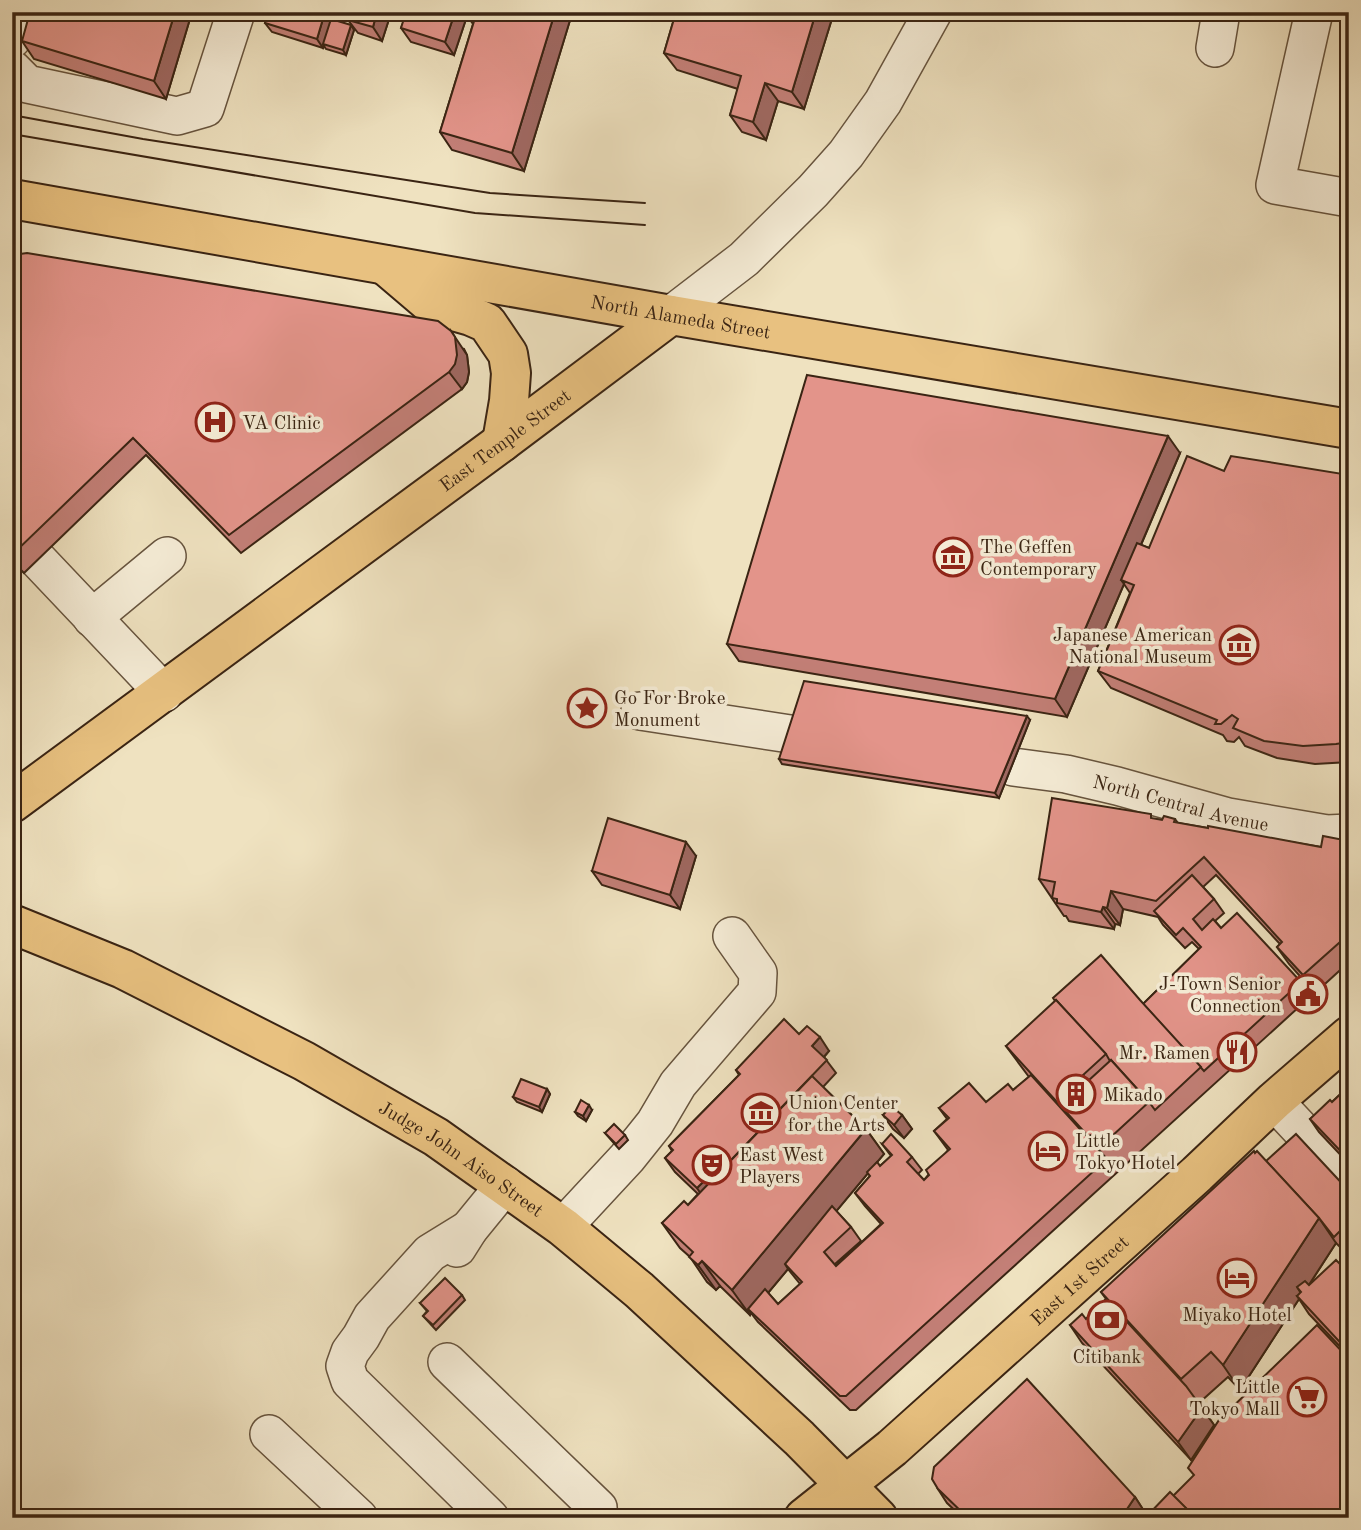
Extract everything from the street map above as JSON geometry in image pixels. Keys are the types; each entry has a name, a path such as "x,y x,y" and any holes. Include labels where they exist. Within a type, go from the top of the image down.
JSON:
{"main road":[{"name":"North Alameda Street","path":"12,199 671,315 1349,429"},
{"path":"384,264 432,305 487,323 508,354 511,373 502,442"},
{"name":"East Temple Street","path":"12,803 671,315"},
{"name":"Judge John Aiso Street","path":"12,924 123,969 304,1061 436,1137 563,1227 639,1290 799,1438 878,1518"},
{"name":"East 1st Street","path":"804,1518 892,1448 1054,1304 1274,1101 1349,1037"}],"street":[{"path":"12,39 20,12"},
{"path":"12,69 27,84 177,116 205,108 236,12"},
{"name":"East Temple Street","path":"671,315 744,259 813,191 846,154 883,102 933,12"},
{"path":"1215,48 1221,12"},
{"path":"1314,12 1275,185 1349,198"},
{"path":"93,618 167,555"},
{"path":"38,560 164,693"},
{"path":"640,711 790,734"},
{"name":"North Central Avenue","path":"1013,767 1066,774 1227,817 1326,834 1349,833"},
{"path":"563,1227 655,1123 678,1084 757,992 758,973 732,936"},
{"path":"1274,1101 1349,1181"},
{"path":"490,1518 350,1381 345,1366 350,1352 361,1337 380,1331 446,1267 469,1229 505,1185"},
{"path":"447,1362 598,1508 596,1518"},
{"path":"270,1434 359,1518"}],"building":[{"path":"30,12 175,12 154,81 22,41"},
{"path":"269,12 325,12 317,39 265,23"},
{"path":"350,12 377,12 373,27 348,20"},
{"path":"406,12 455,12 445,42 401,28"},
{"path":"466,12 555,12 512,153 440,132 475,18"},
{"path":"676,12 816,12 792,92 765,83 753,122 730,115 741,76 664,53"},
{"path":"331,19 351,25 343,50 323,44"},
{"name":"VA Clinic","path":"27,253 438,321 455,337 455,364 449,372 229,535 133,438 12,555 12,257"},
{"name":"The Geffen Contemporary","path":"807,375 1168,436 1055,699 727,644"},
{"name":"Japanese American National Museum","path":"1187,456 1224,471 1231,456 1349,475 1349,742 1303,746 1264,741 1233,728 1238,719 1232,715 1221,724 1215,724 1217,720 1098,671 1134,585 1121,580 1137,543 1149,548"},
{"path":"804,681 1027,716 995,793 779,759"},
{"path":"1052,798 1151,814 1151,818 1162,820 1164,816 1175,819 1174,822 1321,847 1323,836 1349,841 1349,934 1303,975 1277,947 1282,942 1204,857 1156,901 1111,891 1107,908 1103,907 1101,912 1057,903 1057,899 1052,898 1055,882 1039,879"},
{"path":"608,818 686,842 670,895 592,871"},
{"path":"1192,875 1214,899 1193,919 1202,930 1213,919 1221,928 1237,913 1301,982 1204,1071 1143,1004 1201,947 1183,928 1176,935 1154,911"},
{"path":"1101,955 1201,1067 1155,1110 1053,998"},
{"name":"Mikado","path":"1056,1000 1106,1054 1083,1075 1088,1081 1111,1060 1149,1102 1099,1148 1006,1046"},
{"name":"Union Center for the Arts","path":"784,1019 799,1034 807,1026 820,1037 812,1046 827,1060 709,1183 705,1180 697,1188 665,1158 673,1150 669,1146 740,1074 736,1070"},
{"path":"1031,1075 1107,1159 846,1396 840,1396 748,1309 765,1289 778,1304 802,1282 785,1264 832,1206 851,1227 824,1252 836,1266 883,1223 855,1193 870,1176 867,1172 877,1162 880,1166 892,1155 882,1144 891,1134 912,1157 907,1162 924,1180 929,1175 926,1170 950,1149 934,1131 949,1118 939,1108 969,1083 986,1102 1008,1084 1013,1090"},
{"path":"812,1076 866,1129 732,1290 702,1261 698,1265 689,1257 693,1252 662,1223 684,1201 688,1205"},
{"path":"521,1079 547,1089 539,1107 513,1097"},
{"path":"1349,1086 1349,1160 1310,1119"},
{"path":"581,1100 589,1105 583,1116 575,1112"},
{"path":"891,1106 902,1115 894,1125 883,1115"},
{"path":"614,1124 625,1135 616,1144 605,1133"},
{"path":"1296,1134 1349,1191 1349,1222 1334,1237 1266,1161"},
{"name":"Miyako Hotel","path":"1257,1151 1319,1218 1223,1365 1211,1352 1181,1379 1101,1292"},
{"path":"1336,1260 1349,1273 1349,1352 1297,1296 1301,1292 1297,1287 1305,1281 1309,1285"},
{"path":"445,1278 462,1295 433,1325 423,1316 428,1311 420,1303"},
{"path":"1106,1299 1186,1386 1202,1408 1178,1442 1070,1325 1082,1314 1086,1319"},
{"name":"Little Tokyo Mall","path":"1317,1325 1349,1359 1349,1518 1196,1518 1173,1496 1194,1475 1188,1468 1219,1420"},
{"path":"1027,1379 1135,1497 1121,1518 968,1518 938,1489 932,1479 934,1467"},
{"path":"1170,1492 1196,1518 1145,1518"}],"tram line":[{"path":"12,115 143,139 490,193 645,203"},
{"path":"12,134 475,213 645,225"}],"place":[{"name":"VA Clinic","path":"215,422"},
{"name":"The Geffen Contemporary","path":"953,557"},
{"name":"Japanese American National Museum","path":"1239,645"},
{"name":"Go For Broke Monument","path":"587,708"},
{"name":"J-Town Senior Connection","path":"1308,994"},
{"name":"Mr. Ramen","path":"1237,1052"},
{"name":"Mikado","path":"1076,1094"},
{"name":"Union Center for the Arts","path":"761,1113"},
{"name":"Little Tokyo Hotel","path":"1048,1151"},
{"name":"East West Players","path":"712,1165"},
{"name":"Miyako Hotel","path":"1237,1278"},
{"name":"Citibank","path":"1107,1320"},
{"name":"Little Tokyo Mall","path":"1307,1397"}]}
